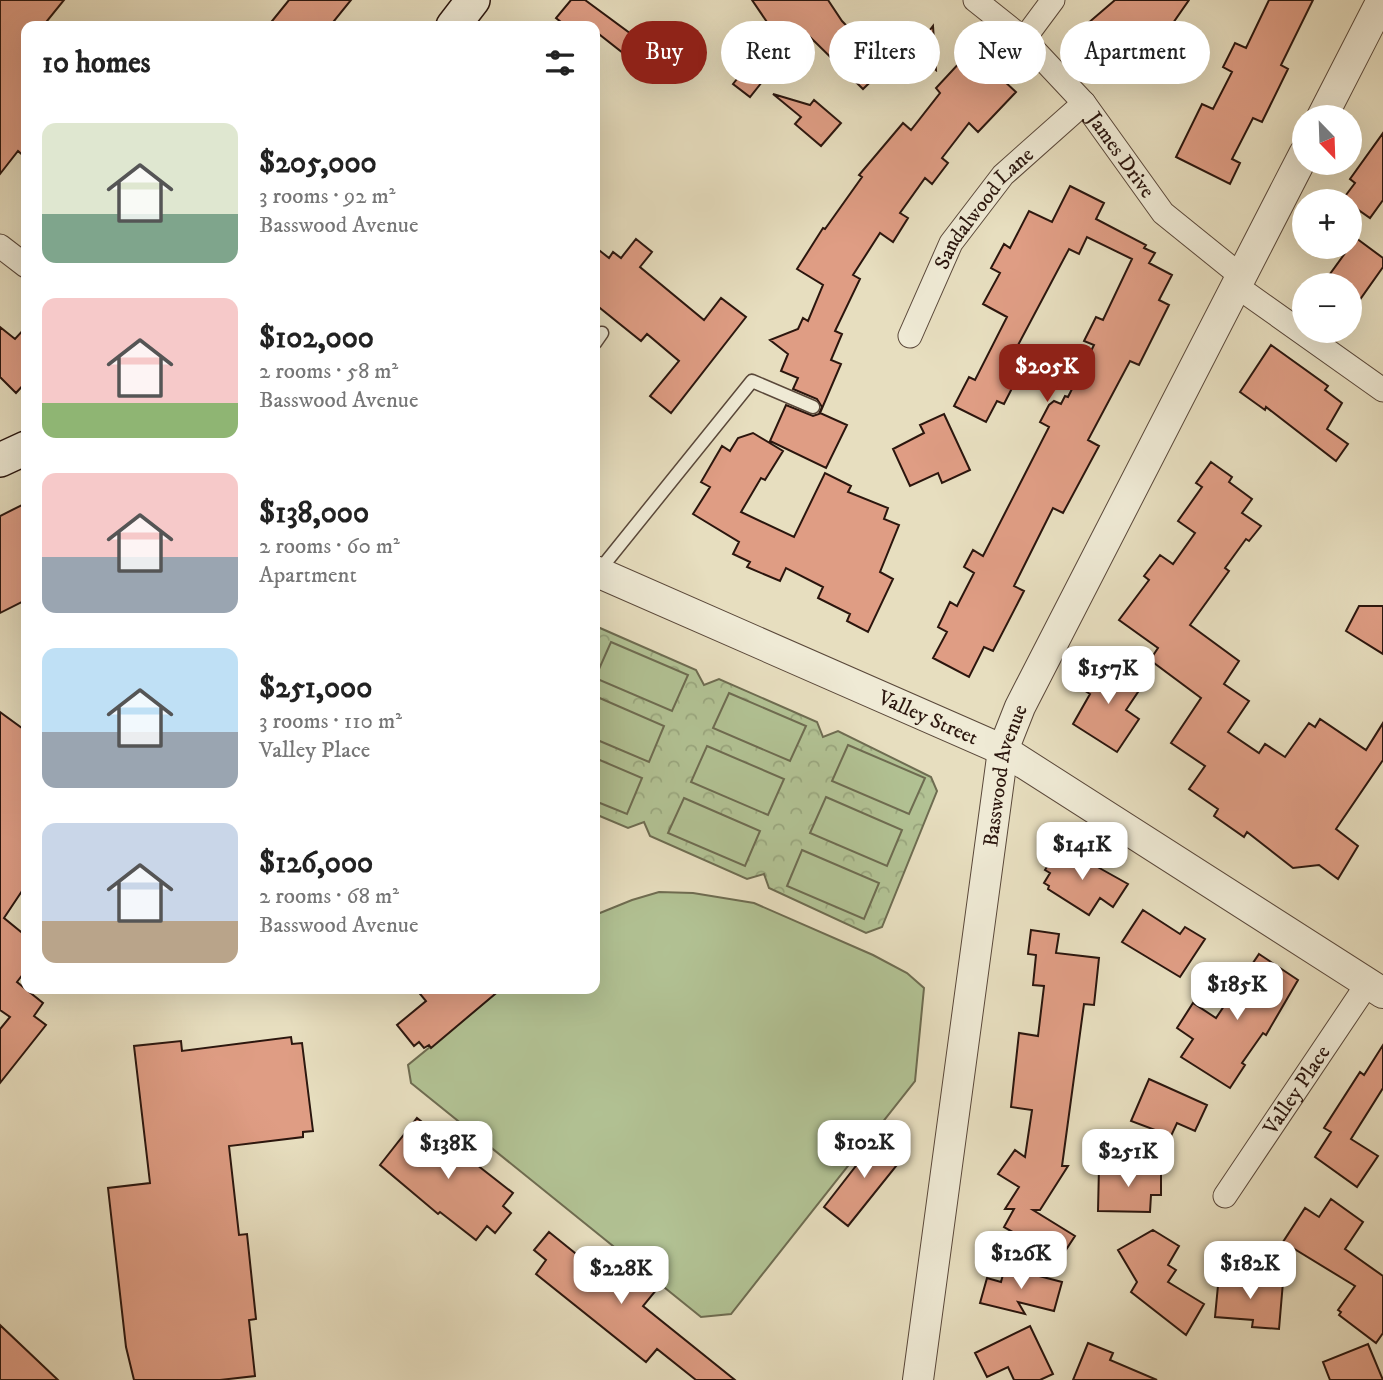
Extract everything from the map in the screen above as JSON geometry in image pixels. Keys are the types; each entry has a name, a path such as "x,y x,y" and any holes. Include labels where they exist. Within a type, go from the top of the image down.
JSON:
{"main road":[{"path":"457,21 474,0"},
{"path":"0,460 21,450"}],"street":[{"name":"James Drive","path":"975,0 1001,21"},
{"path":"1037,21 1053,0"},
{"path":"1328,105 1382,0"},
{"name":"James Drive","path":"1046,62 1084,103 1163,213 1238,281 1383,390"},
{"name":"Sandalwood Lane","path":"911,336 951,243 1003,175 1084,103"},
{"name":"Basswood Avenue","path":"918,1380 1003,750 1020,707 1293,175"},
{"path":"0,246 21,263"},
{"name":"Valley Street","path":"600,573 1003,750 1376,988"},
{"name":"Valley Place","path":"1225,1196 1376,988"}],"lane":[{"path":"600,568 752,382 813,407"}],"green space":[{"path":"600,628 696,670 704,685 719,679 817,722 823,737 838,731 931,777 937,791 882,927 866,933 769,888 764,874 747,879 650,836 644,822 628,828 600,816"},
{"path":"611,642 688,675 672,711 600,680 600,667"},
{"path":"729,693 806,726 790,761 713,728"},
{"path":"600,698 664,726 649,762 600,741"},
{"path":"848,745 925,778 909,814 832,781"},
{"path":"707,746 784,779 768,815 691,782"},
{"path":"600,760 642,778 627,814 600,803"},
{"path":"826,797 902,830 887,866 810,833"},
{"path":"684,798 760,831 745,866 668,833"},
{"path":"802,850 879,883 864,919 787,886"},
{"path":"659,892 693,893 754,903 873,955 907,973 924,988 915,1081 731,1314 701,1317 411,1083 408,1065 495,994 600,994 600,913"}],"building":[{"path":"0,0 64,0 47,21 21,21 21,154 18,151 0,174"},
{"path":"289,0 351,0 334,21 272,21"},
{"path":"571,0 585,0 621,27 621,51 600,35 600,21 560,21 556,18"},
{"path":"752,0 828,0 842,21 829,21 829,56 815,42 815,21 766,21"},
{"path":"1115,0 1189,0 1174,21 1090,21"},
{"path":"1269,0 1313,0 1281,65 1288,69 1262,122 1253,118 1232,159 1240,163 1230,184 1176,157 1202,104 1213,109 1232,72 1223,67 1235,43 1246,48"},
{"path":"954,69 954,84 1007,84 1016,92 978,132 969,123 942,158 948,163 932,184 925,178 900,213 908,218 893,242 880,233 853,275 860,279 835,331 842,334 831,360 841,364 820,413 847,425 826,468 770,441 786,405 813,416 819,414 822,407 817,399 793,389 798,378 781,371 788,354 770,340 798,329 803,318 808,321 823,285 797,269 823,228 825,229 862,177 859,175 903,123 911,130 940,93 936,88"},
{"path":"733,84 760,84 750,97"},
{"path":"773,94 810,105 814,100 841,123 821,146 795,124 801,117"},
{"path":"1383,133 1383,200 1370,218 1362,212 1362,189 1350,189 1355,183 1350,179 1353,175 1362,175 1362,162"},
{"path":"1070,186 1104,203 1096,219 1146,245 1144,248 1155,253 1149,263 1172,275 1159,300 1169,305 1139,365 1130,361 1088,440 1099,446 1063,513 1053,508 1014,586 1024,591 993,651 984,647 969,677 933,658 947,632 938,627 950,602 957,606 974,573 964,567 973,550 983,556 1049,427 1040,422 1049,405 1054,401 1061,404 1065,396 1068,397 1094,345 1084,341 1096,317 1103,320 1132,259 1087,237 1079,254 1069,249 1017,347 1030,353 1004,404 997,401 986,422 954,406 969,377 975,380 1007,317 983,304 1000,273 991,268 1004,244 1010,248 1029,211 1052,222"},
{"path":"636,239 652,252 640,267 704,320 721,298 746,317 671,413 650,396 679,361 647,334 641,341 600,308 600,251 609,258 613,252 621,258"},
{"path":"1362,242 1383,258 1383,267 1362,297 1362,273 1331,273 1341,259 1362,259"},
{"path":"0,327 15,339 21,332 21,388 16,393 0,377"},
{"path":"1271,345 1328,386 1325,390 1342,403 1327,429 1348,444 1336,461 1266,407 1265,410 1240,392"},
{"path":"944,414 970,470 942,483 938,473 910,486 893,449 924,433 920,425"},
{"path":"753,433 783,451 765,480 761,478 741,512 794,537 825,473 851,486 848,492 888,508 884,519 899,525 880,572 893,579 868,632 847,621 850,614 818,598 823,587 786,568 780,581 747,567 750,562 733,554 739,542 693,514 710,487 701,482 722,446 730,451 738,438"},
{"path":"1211,462 1232,477 1229,482 1252,499 1242,513 1261,526 1249,541 1246,539 1225,568 1229,571 1190,625 1239,661 1224,684 1249,701 1228,732 1259,753 1265,744 1285,757 1309,723 1315,727 1320,719 1366,750 1383,723 1383,760 1336,829 1358,846 1338,879 1319,865 1293,868 1247,832 1244,837 1214,816 1218,809 1189,789 1205,766 1171,743 1201,698 1150,660 1158,648 1119,620 1149,580 1144,576 1160,555 1173,564 1195,533 1178,521 1202,487 1196,483"},
{"path":"21,506 21,602 0,613 0,516"},
{"path":"1359,606 1383,606 1383,654 1346,631"},
{"path":"1100,660 1142,686 1126,710 1139,719 1117,752 1073,724 1090,694 1082,689"},
{"path":"0,712 21,727 21,892 4,918 21,932 21,977 17,982 21,985 21,994 32,994 43,1003 34,1016 46,1025 0,1083 0,1029 10,1017 0,1010"},
{"path":"1060,846 1128,884 1113,907 1100,898 1089,915 1048,889 1049,886 1044,883 1050,873 1045,870"},
{"path":"1143,910 1180,934 1185,927 1205,939 1180,977 1122,942"},
{"path":"1031,930 1059,934 1056,953 1099,958 1094,1005 1084,1004 1062,1166 1068,1166 1040,1210 1033,1210 1075,1236 1060,1259 1004,1227 1014,1209 1005,1209 1019,1187 998,1174 1015,1150 1025,1157 1032,1110 1011,1107 1019,1033 1038,1036 1044,986 1033,985 1036,955 1028,954"},
{"path":"1259,954 1298,980 1266,1035 1263,1033 1242,1063 1245,1065 1230,1088 1181,1057 1193,1039 1177,1028 1193,1003 1216,1018"},
{"path":"420,994 495,994 431,1048 429,1045 424,1048 419,1042 414,1046 397,1025 426,1001"},
{"path":"291,1037 292,1044 302,1043 313,1131 303,1132 303,1137 229,1146 239,1235 247,1234 256,1319 249,1320 255,1376 220,1380 134,1380 126,1347 108,1188 150,1183 134,1046 181,1041 182,1051"},
{"path":"1383,1045 1383,1088 1351,1139 1378,1156 1357,1187 1315,1157 1331,1132 1324,1128 1360,1072 1364,1075"},
{"path":"1149,1079 1207,1105 1195,1131 1177,1123 1171,1136 1131,1121"},
{"path":"417,1118 513,1193 503,1206 511,1213 495,1233 487,1226 476,1240 440,1212 438,1214 380,1165"},
{"path":"880,1135 905,1155 848,1226 824,1207"},
{"path":"1099,1167 1161,1168 1161,1195 1151,1195 1150,1212 1098,1211"},
{"path":"1331,1199 1363,1222 1345,1249 1383,1276 1383,1333 1376,1343 1339,1315 1341,1312 1338,1310 1355,1286 1283,1242 1305,1208 1319,1217"},
{"path":"1153,1230 1179,1246 1168,1265 1176,1270 1168,1282 1204,1304 1186,1335 1131,1292 1137,1282 1118,1250"},
{"path":"549,1232 601,1274 621,1250 662,1283 643,1306 735,1380 696,1380 657,1349 646,1362 536,1274 546,1260 534,1250"},
{"path":"1005,1267 1062,1282 1054,1311 1018,1302 1025,1314 980,1303 987,1278 1001,1282"},
{"path":"1219,1275 1283,1282 1279,1329 1252,1327 1253,1320 1215,1317"},
{"path":"0,1325 58,1380 0,1380"},
{"path":"1030,1326 1053,1374 1040,1380 1014,1380 1008,1367 987,1377 975,1353"},
{"path":"1088,1343 1113,1353 1110,1360 1157,1380 1073,1380"},
{"path":"1368,1344 1383,1380 1330,1380 1323,1362"}]}
